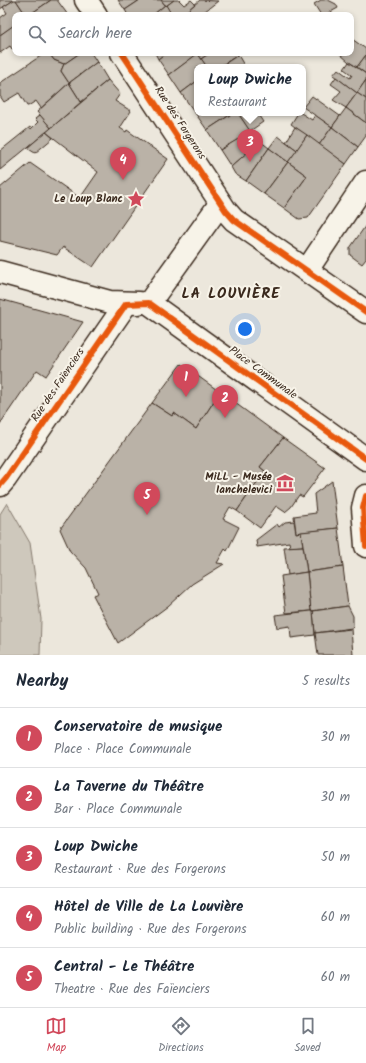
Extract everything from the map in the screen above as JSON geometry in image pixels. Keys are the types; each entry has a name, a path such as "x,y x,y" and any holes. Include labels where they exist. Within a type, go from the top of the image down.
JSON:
{"street":[{"path":"86,0 94,12"},
{"name":"Rue des Forgerons","path":"124,56 220,204"},
{"path":"307,270 366,182"},
{"path":"0,272 99,300 126,304 149,303 220,204 234,220 366,312"},
{"name":"Place Communale","path":"149,303 366,459"},
{"name":"Rue des Faïenciers","path":"3,482 126,304"},
{"path":"366,496 363,508 366,546"}],"shaded area":[{"path":"7,503 30,543 41,619 40,655 0,655 0,514"}],"building":[{"path":"0,0 14,0 0,9"},
{"path":"16,0 24,12 12,12 12,27 0,35 0,18 7,13 3,7"},
{"path":"16,0 51,0 33,12 24,12"},
{"path":"51,0 57,0 66,12 33,12"},
{"path":"118,0 140,0 125,10"},
{"path":"140,0 161,0 165,5 157,12 126,12 125,10"},
{"path":"161,0 174,0 166,6"},
{"path":"174,0 179,0 184,5 191,0 195,4 186,12 170,12 166,6"},
{"path":"200,0 218,1 204,12 186,12"},
{"path":"321,0 328,0 336,4 338,8 331,12 319,12 314,4"},
{"path":"165,5 170,12 157,12"},
{"path":"12,26 12,49 10,46 0,53 0,35"},
{"path":"354,40 366,49 366,55 357,67 342,56 354,56"},
{"path":"366,55 366,74 357,67"},
{"path":"40,56 51,56 54,60 64,64 61,71 69,83 41,108 36,101 27,106 19,93 4,102 0,96 0,83"},
{"path":"51,56 76,56 64,64 54,60"},
{"path":"76,56 93,56 97,62 69,83 61,71 64,64"},
{"path":"162,56 195,56 169,75 158,59"},
{"path":"194,56 199,56 205,64 194,64 194,83 181,93 169,75"},
{"path":"206,56 236,56 224,64 205,64 201,59"},
{"path":"239,56 243,64 224,64"},
{"path":"97,62 108,80 81,102 69,83"},
{"path":"349,62 366,74 366,80 357,93 333,75 338,69 350,78 352,75 344,69"},
{"path":"336,77 357,93 346,108 333,100 341,91 331,84"},
{"path":"108,80 120,94 115,101 131,111 120,128 126,132 127,130 168,159 93,267 63,247 57,255 0,241 0,188 30,163 80,198 98,172 46,132"},
{"path":"366,80 366,99 357,93"},
{"path":"69,83 81,102 51,128 37,112"},
{"path":"194,83 194,109 193,110 181,93"},
{"path":"357,93 366,99 366,123 346,108"},
{"path":"312,96 340,116 332,127 306,109 306,103"},
{"path":"346,108 366,123 366,136 358,147 332,127"},
{"path":"40,115 51,128 0,170 0,151 30,127 31,129 38,122 35,119"},
{"path":"315,115 332,127 319,145 291,124 296,116 306,116 312,120"},
{"path":"197,116 228,116 207,130"},
{"path":"228,116 240,116 251,132 220,150 207,130"},
{"path":"240,116 259,116 263,122 250,131"},
{"path":"295,127 307,135 297,150 286,142"},
{"path":"332,127 358,147 346,164 319,145"},
{"path":"46,132 53,138 35,153 27,148"},
{"path":"250,132 260,141 231,167 220,150"},
{"path":"307,135 346,164 308,218 299,219 284,208 307,176 288,162"},
{"path":"278,136 297,150 288,162 269,148"},
{"path":"260,141 269,148 246,181 235,174 231,167"},
{"path":"269,148 288,162 264,194 246,181"},
{"path":"288,162 307,176 284,208 264,194"},
{"path":"366,225 366,259 362,264 350,255 350,248"},
{"path":"0,299 83,322 46,376 37,370 0,424"},
{"path":"181,364 220,392 196,429 174,413 172,416 152,403"},
{"path":"220,392 283,438 260,467 265,471 237,511 230,507 223,519 239,527 227,551 225,549 217,563 224,564 192,584 168,606 118,643 93,595 98,593 86,568 70,551 60,529 152,403 172,416 174,413 196,429"},
{"name":"MiLL - Musée Ianchelevici","path":"283,438 325,468 303,497 299,495 291,507 285,512 276,506 260,528 237,511 265,471 260,467"},
{"path":"332,481 338,528 296,533 294,516 316,513 314,494"},
{"path":"294,521 296,533 301,532 303,546 290,547 289,542 257,547 256,540 277,524 279,527 285,522"},
{"path":"338,528 343,567 307,572 301,532"},
{"path":"303,546 307,572 288,575 284,547"},
{"path":"343,567 348,606 311,611 307,572"},
{"path":"307,572 311,611 286,613 281,576"},
{"path":"348,606 353,616 352,628 315,633 313,611"},
{"path":"313,611 315,635 291,638 290,626 277,628 275,615"},
{"path":"351,629 353,655 318,655 315,633"}],"cycle path":[{"path":"124,56 226,211 234,220 366,312"},
{"path":"0,485 126,304 149,303 366,459"},
{"path":"366,496 363,508 366,546"}],"place":[{"name":"Loup Dwiche","path":"250,162"},
{"name":"Hôtel de Ville de La Louvière","path":"123,180"},
{"name":"Le Loup Blanc","path":"136,199"},
{"name":"Conservatoire de musique","path":"186,397"},
{"name":"La Taverne du Théâtre","path":"225,418"},
{"name":"MiLL - Musée Ianchelevici","path":"285,483"},
{"name":"Central - Le Théâtre","path":"147,515"}],"district":[{"name":"LA LOUVIÈRE","path":"231,294"}]}
